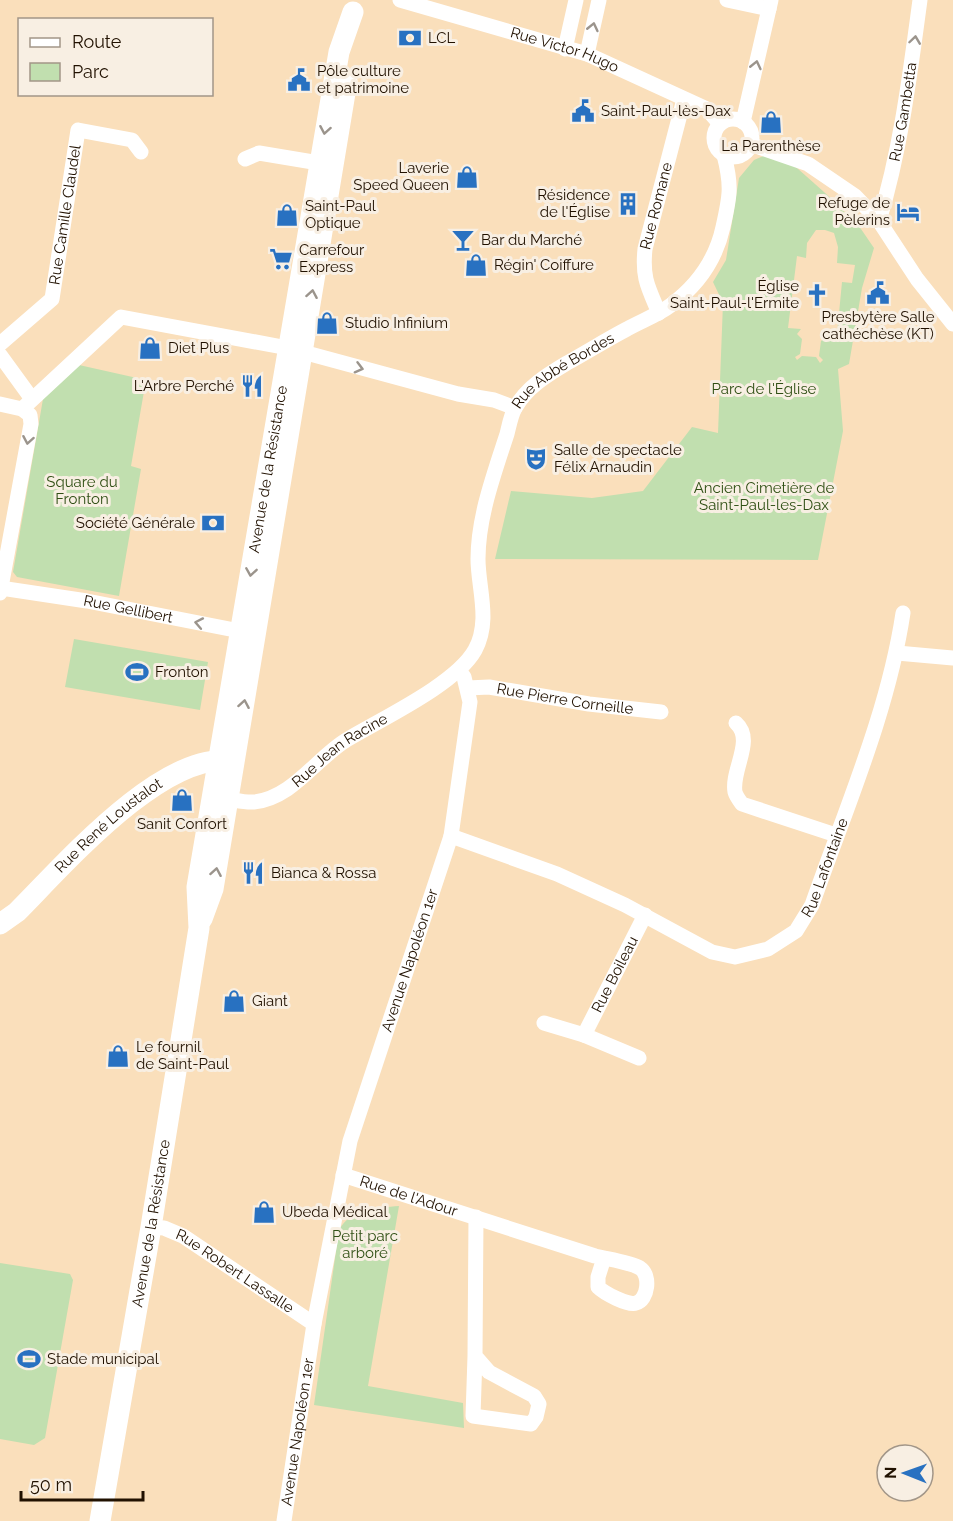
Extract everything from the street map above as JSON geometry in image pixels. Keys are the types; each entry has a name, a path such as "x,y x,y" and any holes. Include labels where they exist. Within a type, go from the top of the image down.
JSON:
{"main road":[{"name":"Avenue de la Résistance","path":"100,1521 199,928 213,889 220,798 295,350 319,163 339,52 354,6"},
{"name":"Avenue de la Résistance","path":"295,350 342,121 354,6"},
{"name":"Rue René Loustalot","path":"0,924 16,912 125,806 182,770 198,763 227,761"}],"street":[{"name":"Rue Victor Hugo","path":"400,0 587,54 706,109 720,124"},
{"path":"566,49 576,0"},
{"path":"587,54 599,0"},
{"path":"727,0 770,5 743,122"},
{"name":"Rue Gambetta","path":"879,221 892,178 909,84 920,0"},
{"name":"Rue Romane","path":"659,313 646,282 644,259 684,99"},
{"path":"731,119 743,122 750,130 750,144 739,156 724,155 714,142 716,129 720,124 731,119"},
{"name":"Rue Camille Claudel","path":"0,344 51,299 78,130 132,140 141,152"},
{"path":"750,144 808,164 855,196 879,221 917,279 953,324"},
{"path":"245,159 260,153 319,163"},
{"name":"Rue Abbé Bordes","path":"295,350 466,396 494,400 515,408 544,376 615,335 659,313 692,287 707,268 718,247 731,185 724,155"},
{"path":"0,404 27,404 121,317 295,350"},
{"path":"0,355 27,404 31,424 0,590"},
{"path":"459,670 476,649 482,627 483,595 478,560 481,531 494,471 515,408"},
{"name":"Rue Gellibert","path":"0,590 87,601 249,633"},
{"name":"Rue Lafontaine","path":"451,836 557,874 645,915 712,952 735,957 768,949 796,931 812,905 878,719 897,653 903,614"},
{"path":"897,653 953,658"},
{"name":"Avenue Napoléon 1er","path":"284,1521 314,1324 350,1141 451,836 470,702 468,688 459,670"},
{"name":"Rue Jean Racine","path":"220,798 255,802 291,787 341,743 429,691 459,670"},
{"name":"Rue Pierre Corneille","path":"468,688 489,687 589,704 661,712"},
{"path":"736,723 742,728 744,740 735,781 735,794 742,804 836,835"},
{"name":"Rue Boileau","path":"584,1035 645,915"},
{"path":"544,1023 584,1035 639,1058"},
{"name":"Rue de l'Adour","path":"343,1175 604,1258"},
{"name":"Rue de l'Adour","path":"475,1356 489,1372 534,1396 539,1404 536,1418 531,1424 473,1416 476,1217"},
{"name":"Rue Robert Lassalle","path":"150,1227 165,1228 183,1236 314,1324"}],"green space":[{"path":"766,155 788,160 833,200 861,229 874,248 862,288 849,364 838,369 843,431 818,560 495,559 511,491 592,498 643,491 692,427 718,433 723,303 713,282 726,260 739,178 754,160","holes":["816,230 834,233 838,247 837,263 855,265 852,283 842,282 837,334 825,333 825,338 821,341 819,356 823,360 820,363 816,357 802,356 797,360 795,357 800,354 802,339 797,334 801,329 788,328 797,256 806,258 807,243"]},
{"name":"Square du Fronton","path":"79,365 146,380 131,466 141,469 119,596 17,577 13,572 43,399"},
{"name":"Fronton","path":"74,639 208,662 200,710 65,687"},
{"name":"Petit parc arboré","path":"399,1206 368,1386 463,1403 464,1428 314,1405 339,1230 350,1217 357,1213"},
{"name":"Stade municipal","path":"0,1263 70,1274 73,1280 45,1438 34,1445 0,1439"}],"place":[{"name":"LCL","path":"410,38"},
{"name":"Pôle culture et patrimoine","path":"299,80"},
{"name":"Saint-Paul-lès-Dax","path":"583,111"},
{"name":"La Parenthèse","path":"771,122"},
{"name":"Laverie Speed Queen","path":"467,177"},
{"name":"Résidence de l'Église","path":"628,204"},
{"name":"Refuge de Pèlerins","path":"908,212"},
{"name":"Saint-Paul Optique","path":"287,215"},
{"name":"Bar du Marché","path":"463,240"},
{"name":"Carrefour Express","path":"281,259"},
{"name":"Régin' Coiffure","path":"476,265"},
{"name":"Presbytère Salle cathéchèse (KT)","path":"878,293"},
{"name":"Église Saint-Paul-l'Ermite","path":"817,295"},
{"name":"Studio Infinium","path":"327,323"},
{"name":"Diet Plus","path":"150,348"},
{"name":"L'Arbre Perché","path":"252,386"},
{"name":"Salle de spectacle Félix Arnaudin","path":"536,459"},
{"name":"Société Générale","path":"213,523"},
{"name":"Fronton","path":"137,672"},
{"name":"Sanit Confort","path":"182,800"},
{"name":"Bianca & Rossa","path":"253,873"},
{"name":"Giant","path":"234,1001"},
{"name":"Le fournil de Saint-Paul","path":"118,1056"},
{"name":"Ubeda Médical","path":"264,1212"},
{"name":"Stade municipal","path":"29,1359"}],"park label":[{"name":"Parc de l'Église","path":"764,389"},
{"name":"Ancien Cimetière de Saint-Paul-les-Dax","path":"764,496"}]}
